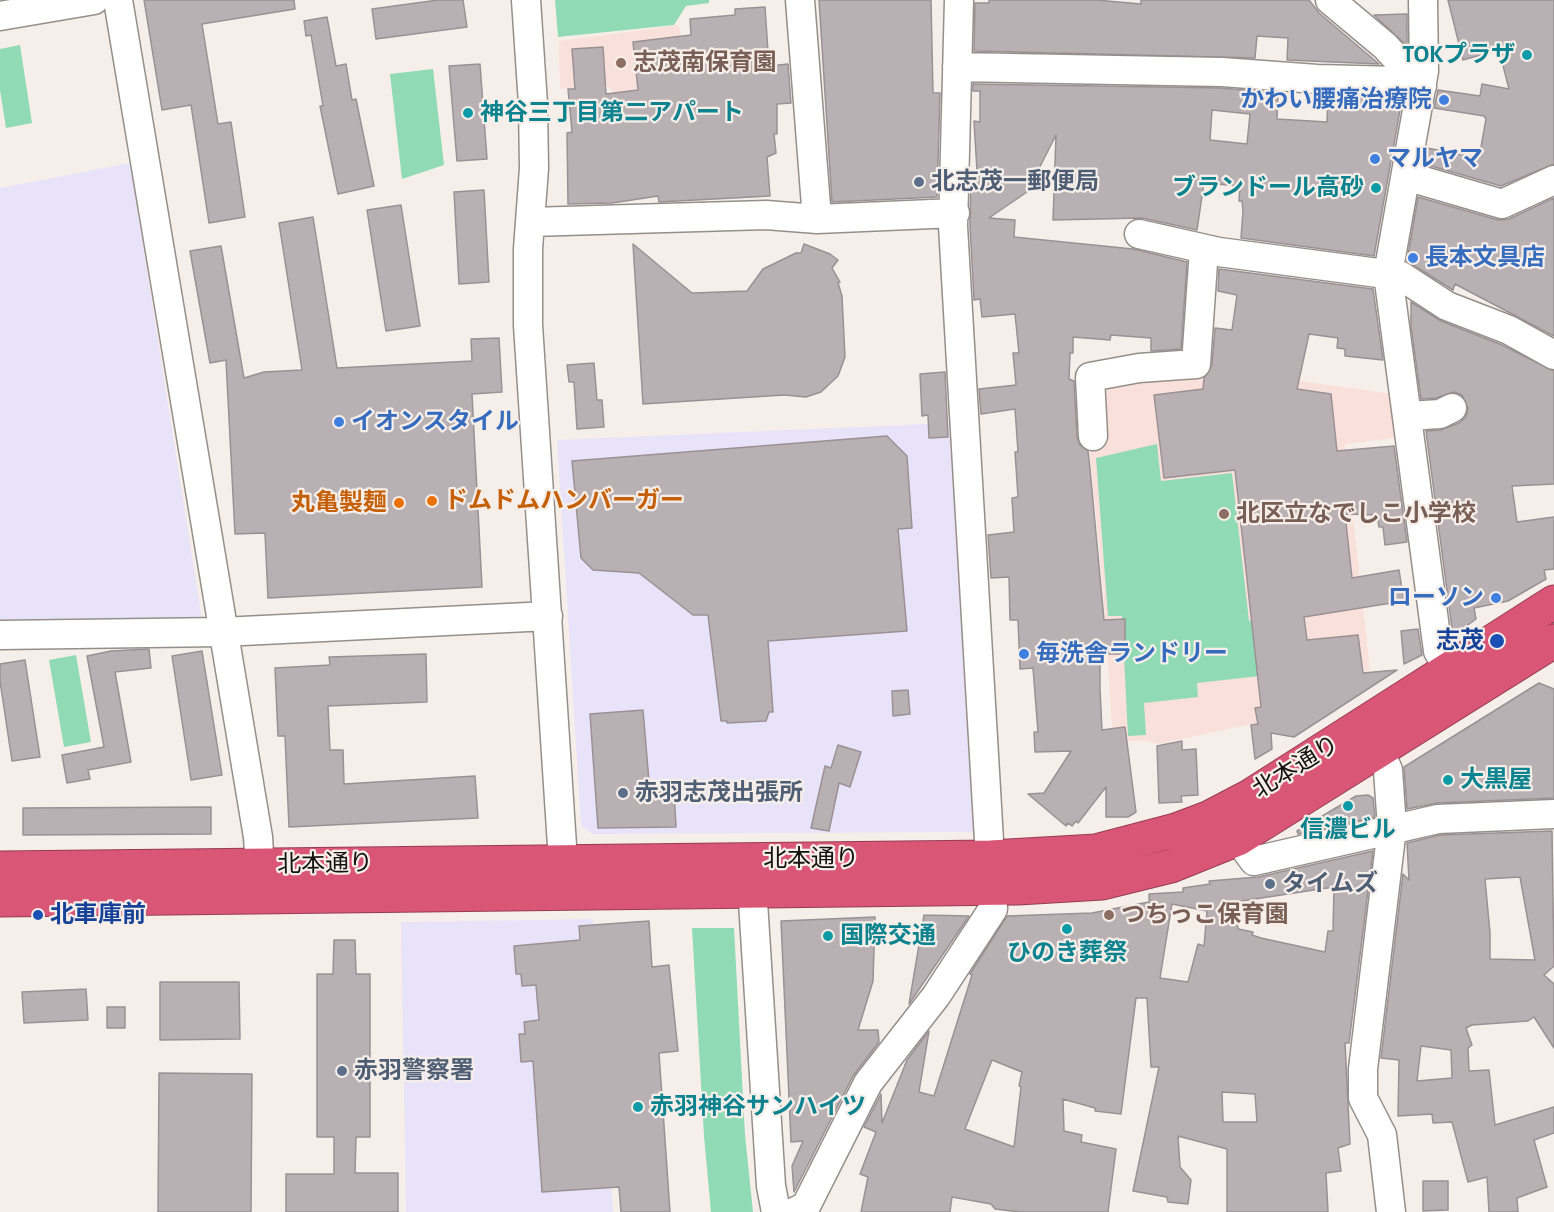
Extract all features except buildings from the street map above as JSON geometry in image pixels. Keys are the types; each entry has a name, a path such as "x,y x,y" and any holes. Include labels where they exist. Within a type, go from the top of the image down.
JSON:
{"highway":[{"name":"北本通り","path":"0,900 752,892 992,872 1096,851 1176,830 1208,818 1250,796 1554,602"},
{"name":"北本通り","path":"0,868 750,859 992,872 1080,885 1118,880 1171,866 1238,839 1554,641"}],"street":[{"path":"0,16 94,0"},
{"path":"118,0 258,837 261,897"},
{"path":"526,0 534,104 528,325 563,861"},
{"path":"800,0 817,219"},
{"path":"803,1210 868,1083 941,988 993,909 953,226 959,0"},
{"path":"1329,0 1385,46 1422,86"},
{"path":"1424,0 1425,46 1422,86 1389,274 1438,651 1466,698"},
{"path":"957,67 1222,72 1317,79 1400,81 1422,86"},
{"path":"1406,176 1502,204 1554,180"},
{"path":"530,222 766,216 817,219 955,213"},
{"path":"1139,234 1204,249 1401,276 1447,306 1509,330 1554,355"},
{"path":"1093,436 1090,377 1139,368 1196,364 1204,249"},
{"path":"1408,416 1440,414 1452,408"},
{"path":"0,635 222,632 548,616"},
{"path":"1365,722 1381,751 1388,770 1392,828 1363,1069 1363,1098 1382,1135 1391,1212"},
{"path":"1238,839 1254,861 1438,819 1554,814"},
{"path":"750,859 770,1176 776,1212"}],"shaded area":[{"name":"志茂南保育園","path":"679,25 691,118 621,97 606,85 560,89 559,41"},
{"path":"130,163 202,620 0,624 0,188"},
{"name":"北区立なでしこ小学校","path":"1211,369 1393,394 1394,438 1345,444 1370,670 1273,681 1279,718 1158,744 1143,740 1113,743 1103,585 1088,435 1078,405 1076,383 1153,371"},
{"path":"949,423 973,832 592,834 581,825 557,440"},
{"path":"593,919 613,1212 406,1212 401,922"}],"green space":[{"path":"555,0 709,0 709,3 686,6 674,25 558,37"},
{"path":"20,45 32,123 6,128 0,90 0,49"},
{"path":"433,69 444,165 402,179 390,74"},
{"path":"1157,444 1161,481 1232,473 1249,621 1254,620 1260,676 1197,683 1198,697 1144,703 1146,735 1128,736 1122,616 1108,616 1096,458"},
{"path":"76,655 91,742 64,747 49,660"},
{"path":"692,928 734,928 745,1135 753,1212 711,1212 704,1136"}],"place":[{"name":"TOKプラザ","path":"1527,55"},
{"name":"志茂南保育園","path":"621,63"},
{"name":"かわい腰痛治療院","path":"1444,100"},
{"name":"神谷三丁目第二アパート","path":"468,113"},
{"name":"マルヤマ","path":"1375,159"},
{"name":"北志茂一郵便局","path":"919,182"},
{"name":"ブランドール高砂","path":"1376,188"},
{"name":"長本文具店","path":"1413,258"},
{"name":"イオンスタイル","path":"339,422"},
{"name":"ドムドムハンバーガー","path":"432,501"},
{"name":"丸亀製麺","path":"399,503"},
{"name":"北区立なでしこ小学校","path":"1224,514"},
{"name":"ローソン","path":"1496,598"},
{"name":"志茂","path":"1497,641"},
{"name":"毎洗舎ランドリー","path":"1024,654"},
{"name":"大黒屋","path":"1448,780"},
{"name":"赤羽志茂出張所","path":"623,793"},
{"name":"信濃ビル","path":"1348,806"},
{"name":"タイムズ","path":"1270,884"},
{"name":"北車庫前","path":"38,915"},
{"name":"つちっこ保育園","path":"1109,915"},
{"name":"ひのき葬祭","path":"1067,929"},
{"name":"国際交通","path":"828,936"},
{"name":"赤羽警察署","path":"342,1071"},
{"name":"赤羽神谷サンハイツ","path":"638,1107"}]}
